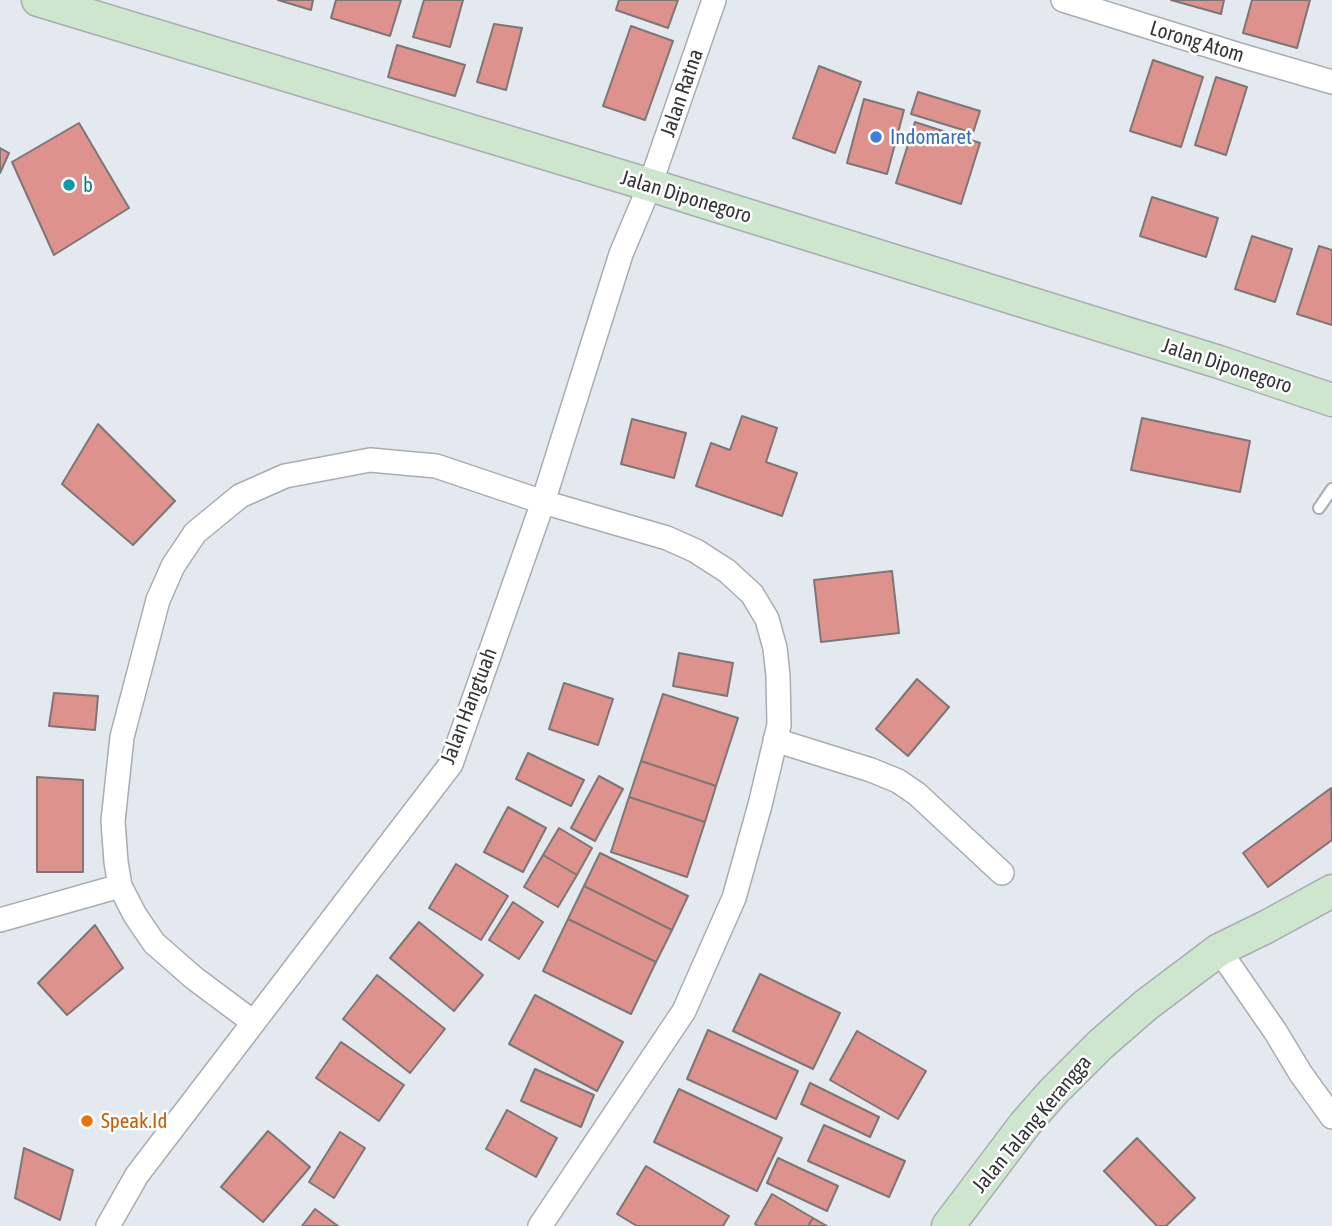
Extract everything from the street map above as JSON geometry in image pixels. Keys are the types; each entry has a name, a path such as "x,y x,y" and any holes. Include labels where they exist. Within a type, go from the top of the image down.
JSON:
{"street":[{"name":"Jalan Diponegoro","path":"38,0 650,186 1219,362 1332,400"},
{"name":"Jalan Ratna","path":"650,186 714,0"},
{"name":"Lorong Atom","path":"1063,0 1332,82"},
{"name":"Jalan Hangtuah","path":"108,1226 137,1175 451,764 543,502 621,254 650,186"},
{"path":"253,1022 194,978 154,943 120,886 116,862 113,821 122,737 158,600 173,566 195,533 240,496 285,476 370,460 436,466 543,502 667,538 696,551 727,571 752,594 767,619 775,648 778,676 779,726 734,898 684,1011 540,1226"},
{"path":"775,740 898,781 917,794 1002,873"},
{"path":"0,920 120,886"},
{"name":"Jalan Talang Kerangga","path":"948,1226 1026,1124 1053,1092 1100,1045 1146,1005 1219,950 1332,891"},
{"path":"1219,950 1332,1117"}],"lane":[{"path":"1319,509 1332,489"}],"building":[{"path":"278,0 313,0 311,10"},
{"path":"336,0 401,0 390,36 331,18"},
{"path":"424,0 463,0 450,47 413,37"},
{"path":"619,0 678,0 668,28 616,10"},
{"path":"1171,0 1224,0 1221,14"},
{"path":"1252,0 1310,0 1297,48 1243,33"},
{"path":"494,24 522,28 506,90 477,82"},
{"path":"631,26 673,41 645,120 603,106"},
{"path":"397,45 465,65 455,96 388,77"},
{"path":"1153,60 1203,77 1181,147 1130,131"},
{"path":"819,66 861,82 835,153 793,138"},
{"path":"1216,77 1247,87 1226,155 1195,145"},
{"path":"918,92 980,111 973,133 911,114"},
{"name":"Indomaret","path":"864,99 904,110 887,174 847,163"},
{"path":"915,122 980,143 961,204 896,183"},
{"name":"b","path":"79,123 129,208 54,255 12,162"},
{"path":"0,148 9,153 0,173"},
{"path":"1152,197 1218,218 1206,257 1140,236"},
{"path":"1252,236 1292,249 1275,302 1235,289"},
{"path":"1319,246 1332,250 1332,325 1297,314"},
{"path":"742,416 777,428 766,462 797,473 782,516 696,486 711,443 730,450"},
{"path":"1142,418 1250,441 1240,492 1131,470"},
{"path":"632,419 686,433 674,478 621,464"},
{"path":"98,424 175,501 133,545 62,484"},
{"path":"892,571 899,633 821,642 814,580"},
{"path":"679,653 733,663 727,696 673,686"},
{"path":"917,679 949,707 908,756 876,729"},
{"path":"564,683 613,699 598,745 549,729"},
{"path":"54,693 98,696 95,730 49,726"},
{"path":"663,694 738,718 716,786 641,761"},
{"path":"528,753 584,780 571,806 516,779"},
{"path":"641,761 716,786 705,822 629,797"},
{"path":"599,776 623,789 595,841 571,828"},
{"path":"37,777 83,780 83,872 37,872"},
{"path":"1331,788 1332,840 1268,887 1243,853"},
{"path":"629,797 705,822 687,877 611,852"},
{"path":"508,807 546,828 523,872 484,852"},
{"path":"559,828 592,848 577,875 543,855"},
{"path":"600,853 688,896 672,930 584,886"},
{"path":"543,855 577,875 558,907 524,887"},
{"path":"456,864 508,896 481,940 429,908"},
{"path":"584,886 672,930 656,962 568,919"},
{"path":"513,902 543,922 519,959 489,940"},
{"path":"568,919 656,962 631,1014 543,971"},
{"path":"419,922 483,975 454,1011 390,958"},
{"path":"95,925 123,968 67,1015 38,983"},
{"path":"760,974 840,1013 813,1069 733,1031"},
{"path":"377,975 445,1029 410,1073 343,1019"},
{"path":"535,995 623,1042 597,1091 509,1044"},
{"path":"708,1030 798,1071 776,1119 687,1079"},
{"path":"857,1031 926,1071 898,1119 830,1080"},
{"path":"341,1042 404,1085 379,1121 316,1078"},
{"path":"535,1069 594,1095 581,1127 521,1101"},
{"path":"810,1083 879,1117 870,1137 801,1104"},
{"path":"679,1089 782,1138 757,1191 654,1142"},
{"path":"507,1110 557,1138 536,1177 486,1149"},
{"path":"824,1125 905,1161 889,1197 808,1161"},
{"path":"268,1131 310,1167 263,1222 221,1187"},
{"path":"340,1132 365,1148 334,1198 309,1182"},
{"path":"1137,1138 1195,1198 1166,1226 1157,1226 1104,1171"},
{"path":"24,1148 73,1170 60,1220 15,1198"},
{"path":"778,1158 838,1186 827,1211 767,1183"},
{"path":"646,1166 729,1216 723,1226 637,1226 617,1214"},
{"path":"772,1194 813,1218 808,1226 755,1224"},
{"path":"315,1209 338,1226 302,1226"},
{"path":"813,1218 827,1226 808,1226"}],"place":[{"name":"Indomaret","path":"876,137"},
{"name":"b","path":"69,185"},
{"name":"Speak.Id","path":"87,1121"}]}
